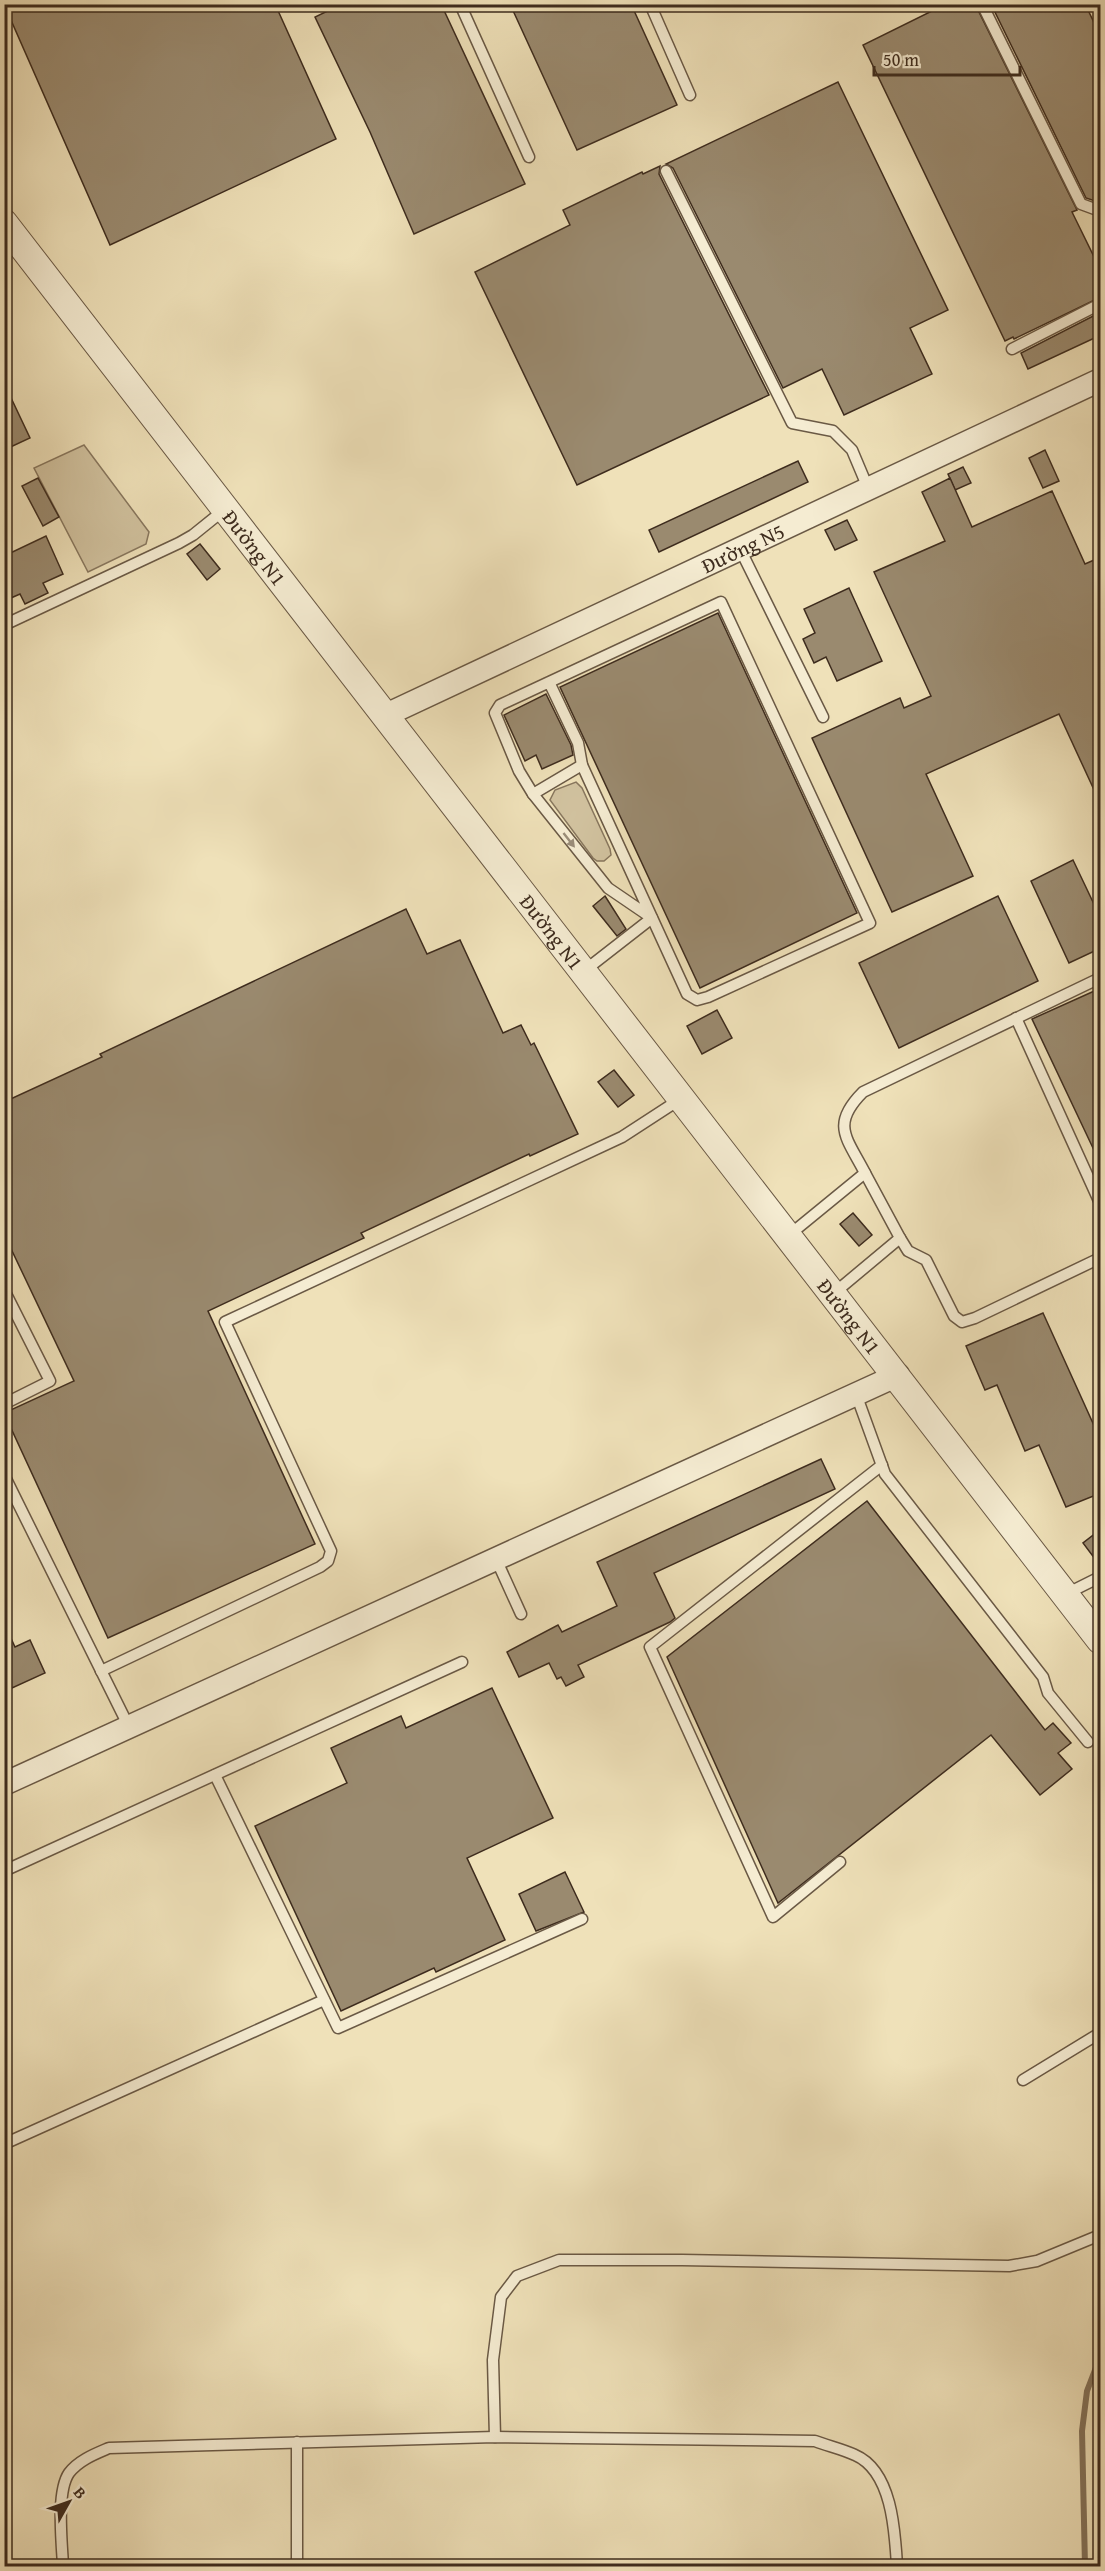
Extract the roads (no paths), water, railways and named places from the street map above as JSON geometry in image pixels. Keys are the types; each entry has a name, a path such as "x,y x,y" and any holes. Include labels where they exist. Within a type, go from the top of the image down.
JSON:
{"street":[{"name":"Đường N1","path":"4,223 1101,1640"},
{"name":"Đường N5","path":"386,715 1101,380"},
{"path":"4,1784 898,1375"}],"lane":[{"path":"460,4 529,157"},
{"path":"650,4 690,95"},
{"path":"982,4 1081,204 1101,211"},
{"path":"666,171 792,423 833,432 852,450 868,488"},
{"path":"1012,349 1101,304"},
{"path":"4,625 179,543 193,535 226,508"},
{"path":"740,549 823,717"},
{"path":"549,682 578,743 582,765 687,994 697,1000 708,998 870,923 721,602 549,682 500,705 495,713 495,719 519,771 533,794 608,888 652,918"},
{"path":"533,794 582,765"},
{"path":"584,971 652,918"},
{"path":"1101,978 871,1086 855,1099 842,1124 844,1133 900,1238 908,1251 926,1260 954,1316 962,1322 975,1318 1101,1258"},
{"path":"1016,1018 1101,1203"},
{"path":"101,1671 320,1567 328,1561 331,1551 225,1322 622,1137 682,1098"},
{"path":"788,1237 865,1173"},
{"path":"833,1294 900,1238"},
{"path":"4,1290 50,1382 4,1404"},
{"path":"856,1394 885,1474 1043,1677 1048,1693 1088,1742"},
{"path":"840,1862 773,1917 650,1647 882,1465"},
{"path":"4,1475 129,1727"},
{"path":"496,1559 521,1614"},
{"path":"1066,1594 1101,1577"},
{"path":"4,1871 462,1662"},
{"path":"215,1775 338,2028 582,1919"},
{"path":"4,2144 324,2000"},
{"path":"1023,2080 1101,2033"},
{"path":"495,2437 493,2360 501,2296 517,2276 559,2260 682,2259 1008,2266 1037,2261 1101,2235"},
{"path":"63,2566 62,2493 69,2474 84,2459 109,2448 495,2437 815,2441 857,2455 882,2479 895,2528 897,2566"},
{"path":"297,2442 297,2566"}],"waterway":[{"path":"1085,2566 1082,2431 1087,2391 1100,2357"}]}
